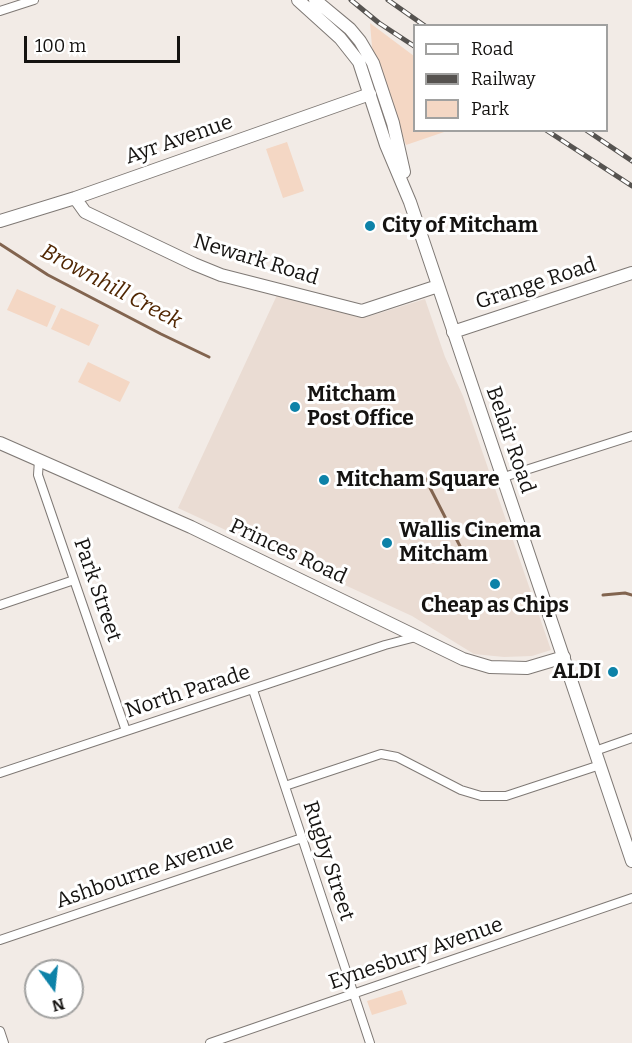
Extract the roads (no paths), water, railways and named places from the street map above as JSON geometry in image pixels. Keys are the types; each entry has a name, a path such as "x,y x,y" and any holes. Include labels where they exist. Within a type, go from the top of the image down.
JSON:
{"street":[{"path":"0,11 34,0"},
{"name":"Belair Road","path":"298,0 352,51 359,62 386,146 410,202 504,477 632,861"},
{"name":"Belair Road","path":"315,0 350,29 373,63 393,123 410,202"},
{"name":"Ayr Avenue","path":"0,221 75,198 370,94"},
{"name":"Newark Road","path":"75,198 85,212 194,264 221,274 362,311 438,286"},
{"name":"Grange Road","path":"453,332 632,273"},
{"path":"504,477 632,436"},
{"name":"Princes Road","path":"0,443 191,527 389,621 463,659 490,667 526,668 564,657"},
{"name":"Park Street","path":"39,460 38,475 126,731"},
{"path":"0,605 74,580"},
{"path":"387,645 391,634 389,621"},
{"name":"North Parade","path":"0,773 419,636"},
{"name":"Rugby Street","path":"253,690 370,1043"},
{"path":"595,751 632,738"},
{"path":"285,786 381,754 397,757 461,790 481,796 506,796 600,765"},
{"name":"Ashbourne Avenue","path":"0,940 302,838"},
{"name":"Eynesbury Avenue","path":"210,1043 632,898"},
{"path":"0,1031 4,1043"}],"waterway":[{"name":"Brownhill Creek","path":"0,244 48,275 209,357"},
{"name":"Brownhill Creek","path":"425,478 464,554"},
{"name":"Brownhill Creek","path":"603,595 625,593 632,595"}],"railway":[{"path":"351,0 379,23 413,45"},
{"path":"388,0 422,24"},
{"path":"549,132 632,186"},
{"path":"589,132 632,161"}],"place":[{"name":"City of Mitcham","path":"370,226"},
{"name":"Mitcham Post Office","path":"295,407"},
{"name":"Mitcham Square","path":"324,480"},
{"name":"Wallis Cinema Mitcham","path":"387,543"},
{"name":"Cheap as Chips","path":"495,584"},
{"name":"ALDI","path":"613,672"}]}
